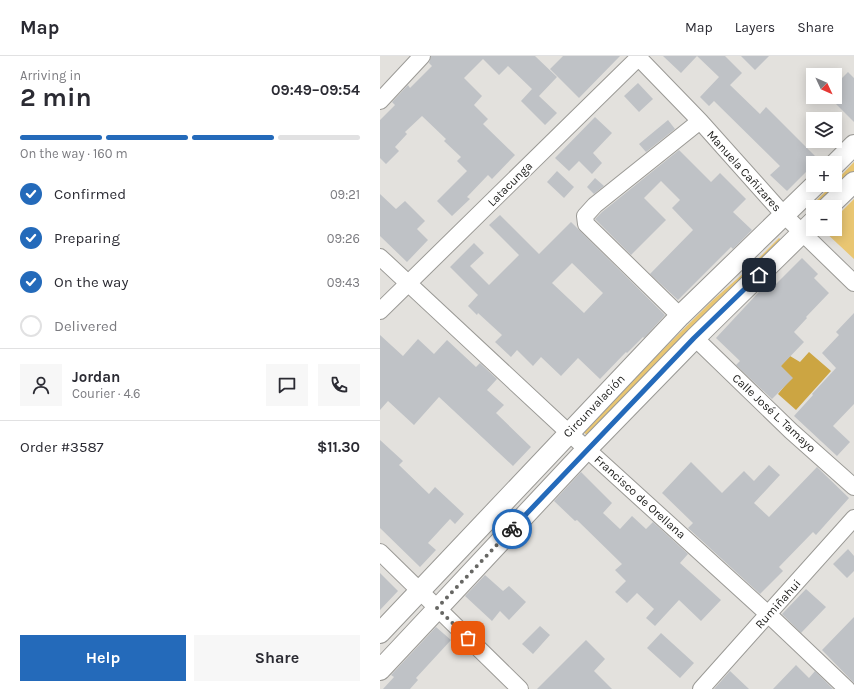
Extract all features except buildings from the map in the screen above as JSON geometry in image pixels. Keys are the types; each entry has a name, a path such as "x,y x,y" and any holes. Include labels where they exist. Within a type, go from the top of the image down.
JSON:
{"main road":[{"path":"842,157 854,145"},
{"path":"835,200 854,182"},
{"name":"Circunvalación","path":"380,633 419,590 680,316 807,192"},
{"name":"Circunvalación","path":"380,670 587,449 694,338 806,230"}],"street":[{"path":"380,101 422,56"},
{"name":"Manuela Cañizares","path":"638,56 700,121 784,216 806,227"},
{"name":"Latacunga","path":"380,311 638,56"},
{"path":"680,316 586,224 585,216 595,206 700,121"},
{"name":"Manuela Cañizares","path":"815,236 854,283"},
{"name":"Francisco de Orellana","path":"380,257 569,433 768,614 847,689"},
{"name":"Calle José L. Tamayo","path":"694,338 791,431 854,487"},
{"name":"Rumiñahui","path":"701,689 854,518"},
{"path":"380,552 520,689"}],"shaded area":[{"path":"854,162 854,180 842,189 842,175"},
{"path":"825,192 838,192 828,200 817,200"},
{"path":"854,199 854,259 829,236 842,236 842,211"},
{"path":"779,238 789,247 594,439 581,431 713,300 745,272"},
{"path":"809,352 831,371 796,410 778,394 788,382 776,371 790,356 800,362"}],"way so far":[{"path":"468,638 437,608 512,529"}],"route":[{"path":"512,529 694,338 759,275"}]}
